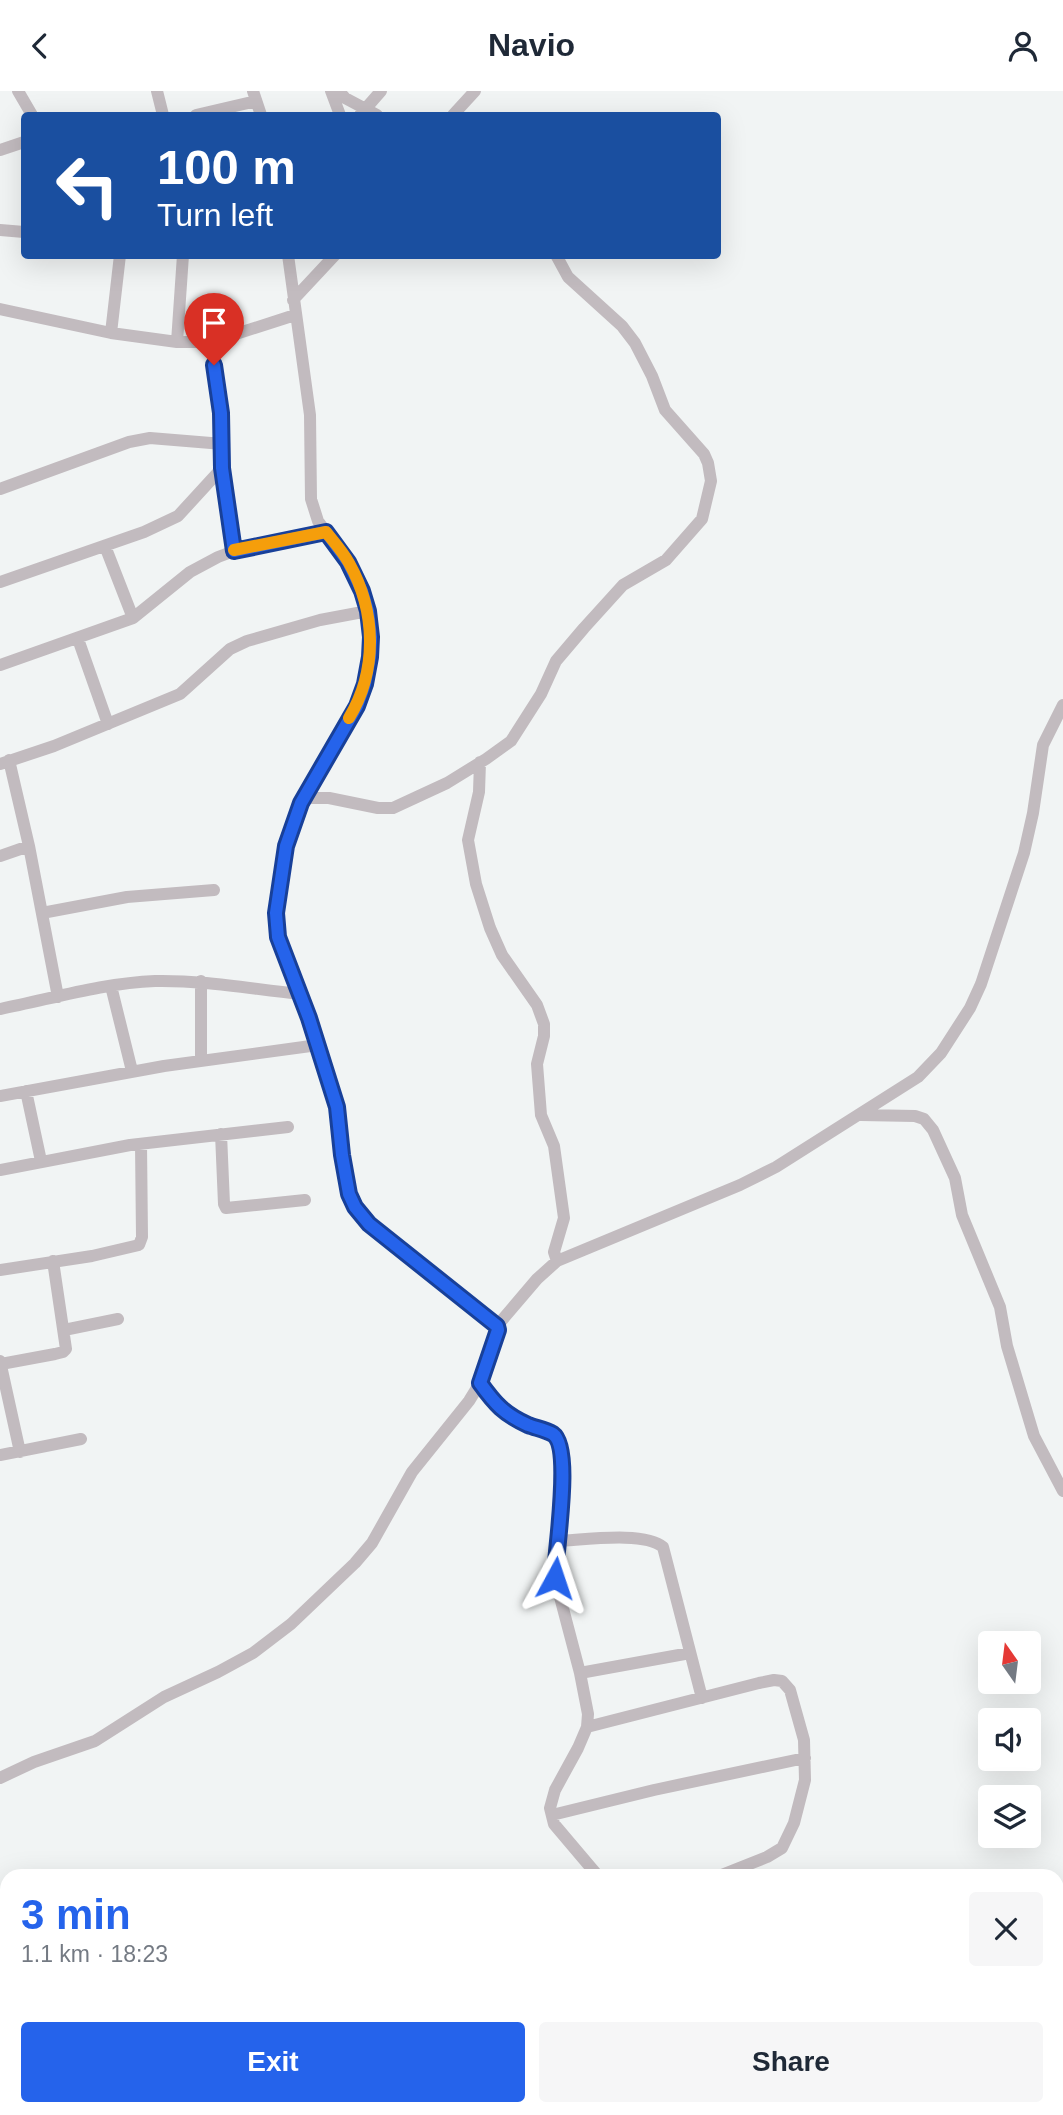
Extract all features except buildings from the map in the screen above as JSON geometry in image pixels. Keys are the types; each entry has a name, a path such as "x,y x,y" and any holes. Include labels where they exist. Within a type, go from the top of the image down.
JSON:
{"street":[{"path":"18,91 30,112"},
{"path":"157,91 162,112"},
{"path":"331,91 339,112"},
{"path":"339,91 365,112"},
{"path":"369,112 382,91"},
{"path":"456,112 475,91"},
{"path":"205,112 255,96"},
{"path":"0,150 21,143"},
{"path":"0,230 21,232"},
{"path":"111,333 120,259"},
{"path":"177,342 183,259"},
{"path":"288,259 310,415 311,499 318,521 348,562 368,611 371,637 365,684 357,706 304,798 286,846 276,913 278,937 318,1045 337,1107 349,1194 355,1207 369,1224 389,1241 497,1326"},
{"path":"293,300 331,259"},
{"path":"304,798 329,798 378,808 393,808 447,783 511,741 541,694 556,661 623,585 666,559 702,519 711,481 704,454 665,410 635,343 610,314 568,277 558,259"},
{"path":"0,309 111,333 177,342 211,342 295,315"},
{"path":"211,342 221,413 222,468 234,551"},
{"path":"0,489 129,442 150,438 222,444"},
{"path":"0,582 144,532 178,516 222,468"},
{"path":"0,665 133,618 190,572 234,551 326,532"},
{"path":"105,546 133,618"},
{"path":"58,997 29,846 5,762 54,747 180,694 230,649 247,641 320,620 368,611"},
{"path":"78,639 108,723"},
{"path":"0,1778 34,1762 95,1741 164,1697 253,1653 291,1624 355,1563 372,1543 412,1472 469,1401 480,1383 498,1330 497,1326 537,1279 557,1261 740,1185 776,1167 918,1077 941,1053 970,1008 981,984 1024,853 1043,745 1063,705"},
{"path":"480,762 479,792 468,839 476,884 490,928 502,955 537,1005 544,1024 537,1064 541,1115 554,1146 564,1218 554,1252 557,1261"},
{"path":"0,856 29,846"},
{"path":"43,913 127,897 214,890"},
{"path":"0,1009 111,986 153,981 201,981 300,994"},
{"path":"201,981 201,1061"},
{"path":"111,986 132,1072"},
{"path":"0,1096 132,1072 318,1045"},
{"path":"26,1091 41,1161"},
{"path":"860,1115 915,1116 924,1119 933,1130 955,1178 962,1215 1000,1307 1007,1346 1036,1444 1063,1491"},
{"path":"0,1170 141,1144 288,1127"},
{"path":"221,1134 226,1208 305,1200"},
{"path":"0,1270 92,1256 139,1245 142,1237 141,1144"},
{"path":"20,1452 1,1367 66,1349 53,1261"},
{"path":"64,1330 118,1319"},
{"path":"480,1383 498,1408 520,1421 551,1433 559,1440 563,1450 555,1578 588,1714 587,1727 555,1790 550,1808 554,1824 592,1869"},
{"path":"0,1455 81,1439"},
{"path":"558,1541 614,1539 657,1542 663,1547 702,1698"},
{"path":"580,1673 690,1653"},
{"path":"587,1727 774,1680 782,1681 790,1691 804,1740 805,1780 794,1822 782,1848 737,1869"},
{"path":"552,1815 653,1790 805,1758"}],"slow traffic":[{"path":"234,550 326,532 348,562 362,591 371,637 365,684 357,706 349,718"}],"route":[{"path":"214,365 221,413 222,468 234,551 326,532 348,562 368,611 371,637 365,684 357,706 301,803 286,846 276,913 278,937 309,1018 337,1107 349,1194 355,1207 369,1224 497,1326 498,1330 480,1383 498,1408 520,1421 551,1433 559,1440 563,1450 563,1469 555,1578"}]}
